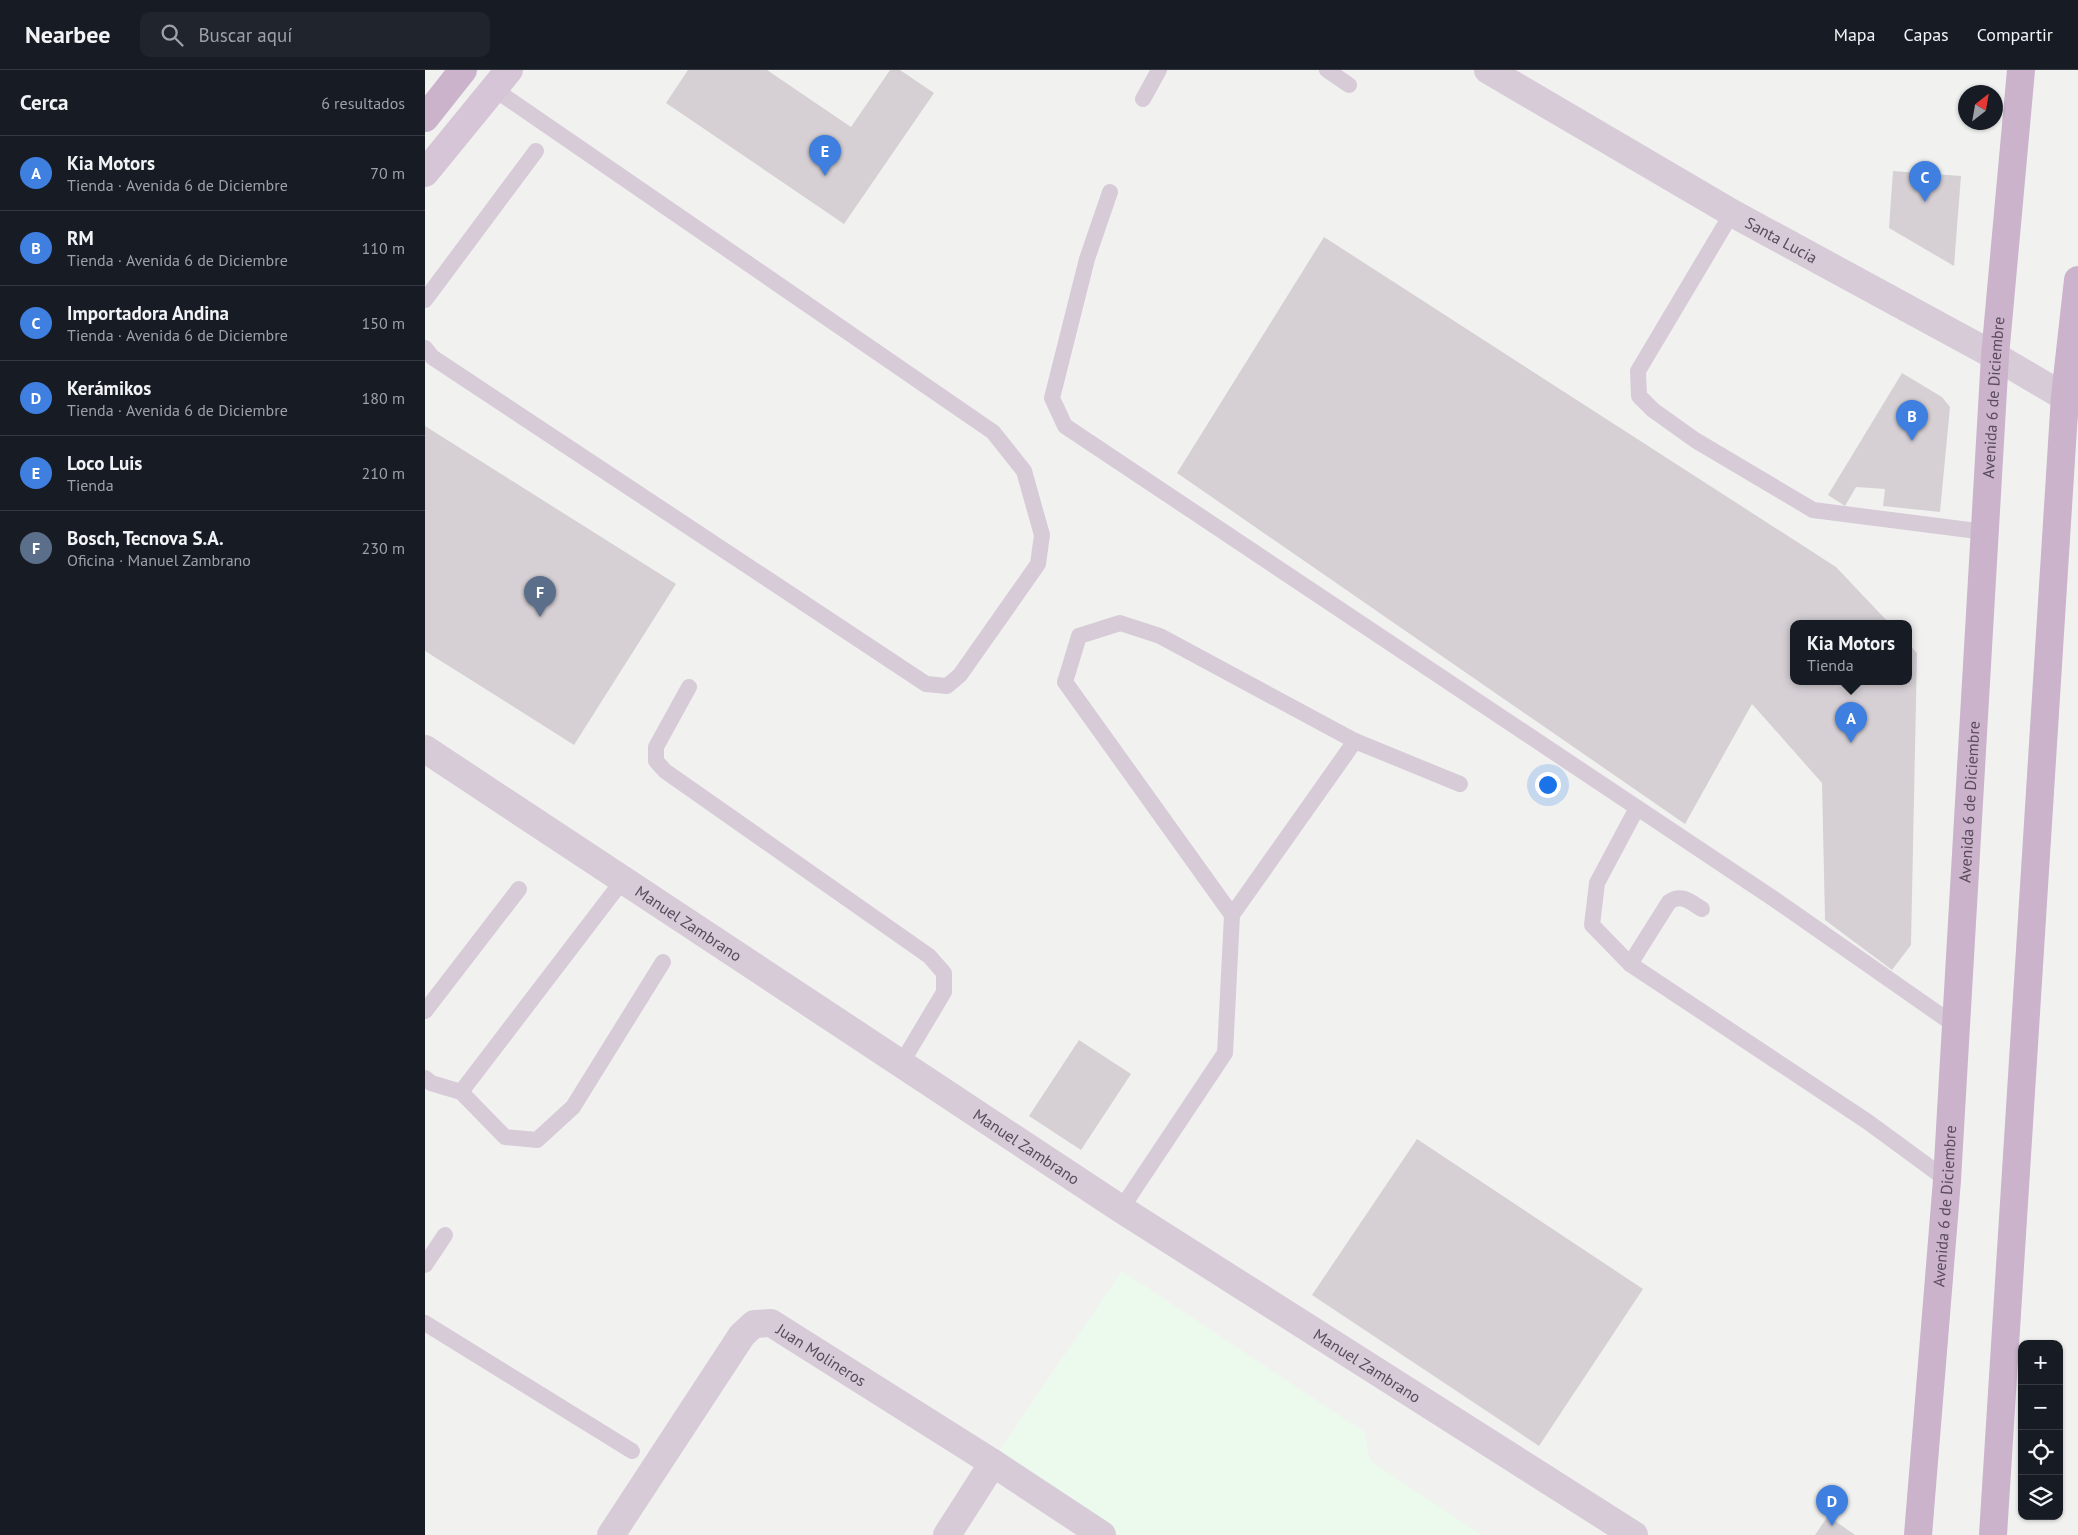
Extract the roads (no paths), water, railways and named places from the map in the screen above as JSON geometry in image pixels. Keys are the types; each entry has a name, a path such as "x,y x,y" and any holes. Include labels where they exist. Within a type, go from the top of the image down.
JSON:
{"main road":[{"path":"425,118 463,70"},
{"name":"Avenida 6 de Diciembre","path":"1919,1535 1947,1180 1995,356 2021,70"},
{"path":"425,173 502,80"},
{"path":"1993,1535 2072,400 2078,280"}],"street":[{"name":"Santa Lucia","path":"1488,70 1732,213 2072,400"},
{"name":"Manuel Zambrano","path":"425,749 1121,1210 1634,1535"},
{"name":"Juan Molineros","path":"611,1535 742,1335 754,1324 771,1323 993,1463 1102,1535"},
{"path":"947,1535 993,1463"}],"lane":[{"path":"1143,98 1159,70"},
{"path":"1327,70 1349,85"},
{"path":"425,348 432,357 926,684 947,686 960,675 1038,564 1042,535 1024,471 993,432 502,80"},
{"path":"425,300 536,151"},
{"path":"1111,192 1087,259 1052,398 1065,426 1637,808 1956,1026"},
{"path":"1732,213 1638,371 1639,396 1653,410 1695,440 1813,510 1985,532"},
{"path":"1232,915 1065,682 1079,636 1120,623 1159,636 1355,741 1460,784"},
{"path":"689,687 656,747 656,761 665,771 929,956 944,973 944,992 901,1064"},
{"path":"1121,1210 1225,1052 1232,915 1355,741"},
{"path":"1637,808 1597,883 1592,925 1630,964 1868,1122 1947,1180"},
{"path":"461,1092 623,880"},
{"path":"425,1011 519,889"},
{"path":"1630,964 1669,902 1675,898 1683,897 1702,909"},
{"path":"425,1078 431,1083 461,1092 505,1136 537,1140 573,1107 663,962"},
{"path":"425,1265 445,1235"},
{"path":"425,1323 632,1451"}],"place":[{"name":"Loco Luis","path":"825,176"},
{"name":"Importadora Andina","path":"1925,202"},
{"name":"RM","path":"1912,441"},
{"name":"Bosch, Tecnova S.A.","path":"540,617"},
{"name":"Kia Motors","path":"1851,743"},
{"name":"Kerámikos","path":"1832,1526"}]}
